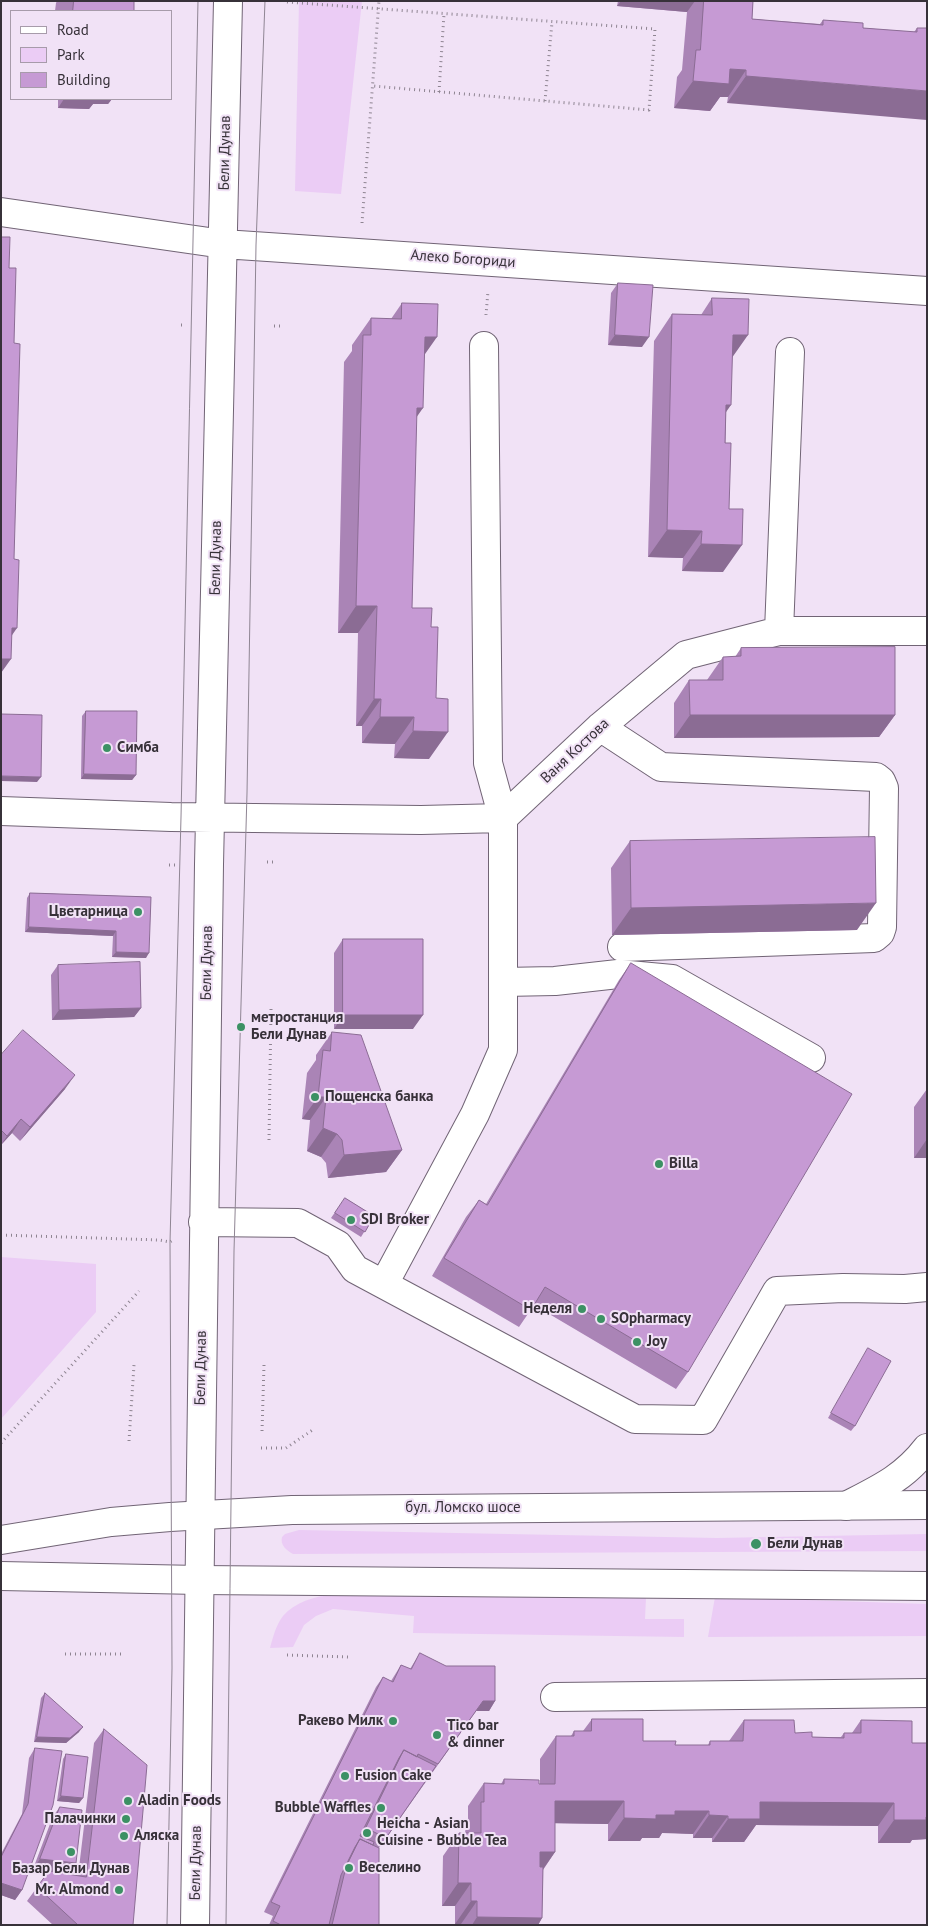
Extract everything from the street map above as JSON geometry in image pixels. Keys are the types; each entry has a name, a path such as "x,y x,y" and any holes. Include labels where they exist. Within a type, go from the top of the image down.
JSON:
{"street":[{"name":"Бели Дунав","path":"195,1925 203,1222 228,1"},
{"name":"Алеко Богориди","path":"1,212 223,244 927,291"},
{"path":"384,1284 475,1114 503,1050 503,818 488,763 484,346"},
{"path":"779,631 790,352"},
{"name":"Ваня Костова","path":"503,818 600,727 686,655 779,631 927,631"},
{"path":"600,727 660,768 876,777 881,781 884,788 882,927 880,933 874,938 622,947"},
{"path":"1,811 210,817 421,820 503,818"},
{"path":"503,982 555,981 618,974 672,979 811,1058"},
{"path":"203,1222 298,1223 338,1245 355,1269 635,1419 703,1420 777,1291 927,1287"},
{"path":"846,1506 890,1484 916,1462 927,1448"},
{"name":"бул. Ломско шосе","path":"1,1540 111,1522 292,1510 927,1505"},
{"path":"1,1576 199,1580 927,1586"},
{"path":"555,1697 927,1693"}],"path":[{"path":"360,252 378,1"},
{"path":"287,2 655,29 649,110 373,86"},
{"path":"439,92 444,14"},
{"path":"545,101 552,22"},
{"path":"484,346 490,261"},
{"path":"181,325 186,325"},
{"path":"274,326 280,326"},
{"path":"267,862 273,862"},
{"path":"169,865 175,865"},
{"path":"269,1140 270,1009"},
{"path":"1,1235 159,1240 170,1242 203,1222"},
{"path":"1,1443 139,1291"},
{"path":"129,1441 134,1365"},
{"path":"262,1430 264,1365"},
{"path":"261,1448 286,1448 314,1429"},
{"path":"65,1654 125,1654"},
{"path":"287,1654 350,1657"}],"green space":[{"path":"299,1 362,1 341,194 295,191"},
{"path":"1,1257 96,1264 96,1312 1,1419"},
{"path":"299,1530 717,1538 927,1534 927,1551 293,1554 284,1547 282,1537 285,1534"},
{"path":"393,1590 646,1598 645,1619 684,1619 684,1637 413,1633 414,1616 333,1609 316,1616 304,1625 293,1647 270,1648 283,1616 293,1607 305,1601 319,1596 350,1592"},
{"path":"715,1597 927,1604 927,1636 708,1637"}],"building":[{"path":"74,1 134,1 134,10 73,10"},
{"path":"704,1 753,1 752,19 823,25 823,20 863,23 863,28 917,32 917,28 927,28 927,91 746,76 746,70 730,69 729,84 693,81 696,50 700,50"},
{"path":"1,237 10,237 9,268 16,268 14,343 20,344 14,559 19,560 17,628 12,628 11,659 1,659"},
{"path":"618,283 653,285 649,337 615,335"},
{"path":"712,298 749,299 748,335 733,335 731,405 726,405 725,443 731,443 729,509 743,509 742,545 701,544 702,531 667,530 672,314 712,315"},
{"path":"402,303 438,304 437,337 425,337 423,408 417,408 412,608 432,608 431,627 438,627 436,698 448,699 448,732 413,731 414,717 380,717 381,699 374,699 377,606 356,606 363,335 371,335 371,318 401,319"},
{"path":"895,647 895,715 690,715 689,680 723,680 723,657 741,656 741,648"},
{"name":"Симба","path":"86,711 137,711 136,775 84,774"},
{"path":"1,714 42,715 41,777 1,776"},
{"path":"875,837 876,903 631,908 630,841"},
{"path":"30,893 151,897 149,953 116,952 116,931 29,927"},
{"path":"343,939 423,939 423,1015 343,1015"},
{"path":"140,962 141,1008 59,1010 58,965"},
{"name":"Billa","path":"631,963 852,1094 688,1372 545,1287 531,1310 444,1258 479,1200 487,1205"},
{"path":"23,1030 75,1075 30,1127 21,1119 7,1136 1,1130 1,1055"},
{"path":"332,1032 361,1035 402,1150 344,1155 342,1140 337,1134 323,1128 326,1097 318,1097 323,1050 330,1051"},
{"path":"345,1198 374,1216 365,1232 335,1213"},
{"path":"868,1348 891,1361 855,1426 831,1413"},
{"path":"420,1653 446,1666 495,1666 495,1701 483,1701 438,1764 418,1754 417,1757 404,1750 360,1836 374,1842 373,1845 360,1839 355,1847 341,1875 329,1925 281,1925 273,1921 280,1906 271,1902 383,1677 393,1682 401,1665 411,1669"},
{"path":"45,1693 83,1727 70,1738 37,1737"},
{"path":"592,1719 643,1719 643,1741 676,1741 675,1745 710,1745 710,1741 743,1741 744,1720 794,1720 795,1733 812,1732 812,1737 844,1738 844,1733 861,1733 861,1720 912,1721 912,1743 927,1743 927,1817 926,1820 894,1820 894,1803 760,1802 760,1819 728,1819 728,1816 709,1815 709,1811 675,1811 675,1815 656,1815 656,1819 624,1818 624,1801 555,1801 555,1852 540,1852 540,1867 543,1867 542,1918 477,1917 477,1901 471,1901 471,1883 458,1883 459,1833 481,1833 481,1802 484,1802 484,1783 504,1784 504,1779 539,1780 539,1784 555,1784 556,1736 574,1736 574,1731 591,1731"},
{"path":"104,1729 147,1765 133,1925 78,1925 37,1887 49,1871 86,1877"},
{"path":"35,1748 62,1751 53,1805 22,1890 1,1883 1,1857 28,1804"},
{"path":"404,1750 436,1766 386,1838 366,1828"},
{"path":"66,1754 88,1757 83,1798 61,1796"},
{"path":"60,1807 82,1810 76,1863 40,1859"},
{"path":"360,1839 379,1848 379,1925 332,1925 346,1867"}],"tram line":[{"path":"167,1925 172,1668 170,1242 198,1"},
{"path":"226,1925 234,1251 247,793 256,245 265,1"}],"place":[{"name":"Симба","path":"107,748"},
{"name":"Цветарница","path":"138,912"},
{"name":"метростанция Бели Дунав","path":"241,1027"},
{"name":"Пощенска банка","path":"315,1097"},
{"name":"Billa","path":"659,1164"},
{"name":"SDI Broker","path":"351,1220"},
{"name":"Неделя","path":"582,1309"},
{"name":"SOpharmacy","path":"601,1319"},
{"name":"Joy","path":"637,1342"},
{"name":"Бели Дунав","path":"756,1544"},
{"name":"Ракево Милк","path":"393,1721"},
{"name":"Tico bar & dinner","path":"437,1735"},
{"name":"Fusion Cake","path":"345,1776"},
{"name":"Aladin Foods","path":"128,1801"},
{"name":"Bubble Waffles","path":"381,1808"},
{"name":"Палачинки","path":"126,1819"},
{"name":"Heicha - Asian Cuisine - Bubble Tea","path":"367,1833"},
{"name":"Аляска","path":"124,1836"},
{"name":"Базар Бели Дунав","path":"71,1852"},
{"name":"Веселино","path":"349,1868"},
{"name":"Mr. Almond","path":"119,1890"}]}
